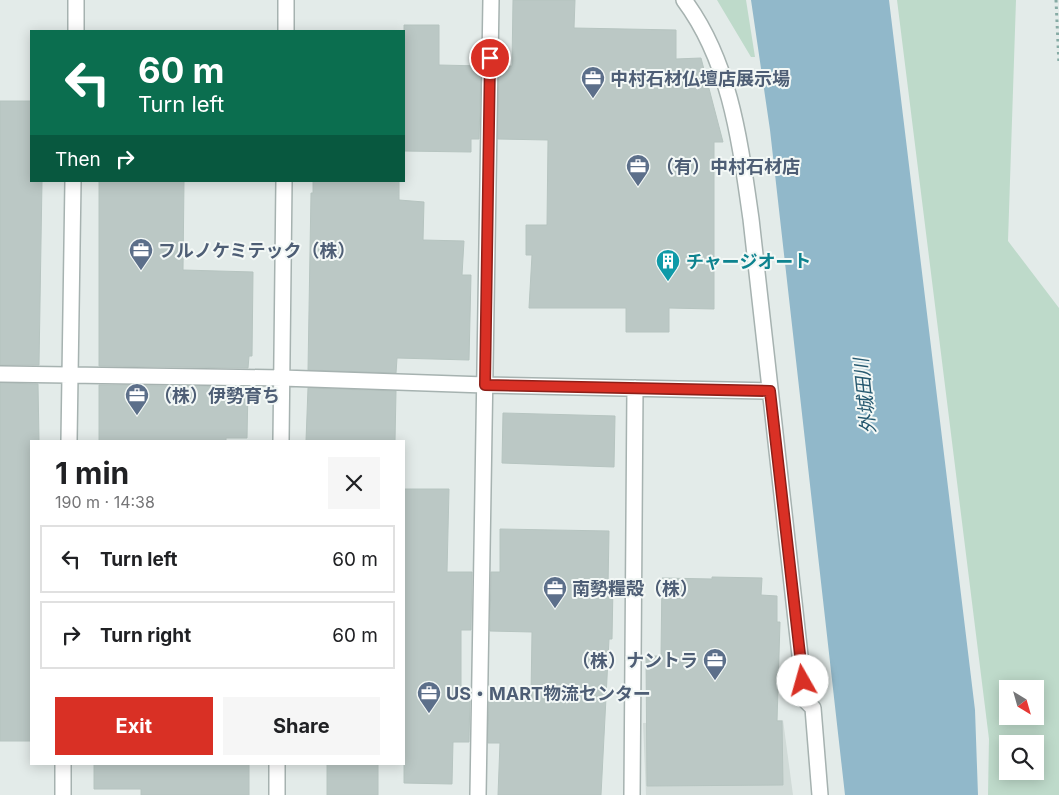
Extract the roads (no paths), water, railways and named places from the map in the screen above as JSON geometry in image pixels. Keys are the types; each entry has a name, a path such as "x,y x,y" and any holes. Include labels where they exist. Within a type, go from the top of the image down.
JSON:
{"street":[{"path":"76,0 76,30"},
{"path":"286,0 286,30"},
{"path":"478,795 491,0"},
{"path":"684,0 698,19 716,57 726,83 736,124 752,220 805,700 813,708 820,795"},
{"path":"68,440 73,182"},
{"path":"281,440 284,182"},
{"path":"0,374 282,378 485,385 770,391"},
{"path":"632,795 635,388"},
{"path":"63,765 63,795"},
{"path":"277,795 278,765"}],"water":[{"name":"外城田川","path":"751,0 889,0 975,710 978,795 845,795 770,130"}],"place":[{"name":"中村石材仏壇店展示場","path":"593,99"},
{"name":"（有）中村石材店","path":"638,187"},
{"name":"フルノケミテック（株）","path":"141,271"},
{"name":"チャージオート","path":"668,282"},
{"name":"（株）伊勢育ち","path":"137,416"},
{"name":"南勢糧殻（株）","path":"555,609"},
{"name":"（株）ナントラ","path":"715,681"},
{"name":"US・MART物流センター","path":"429,714"}]}
